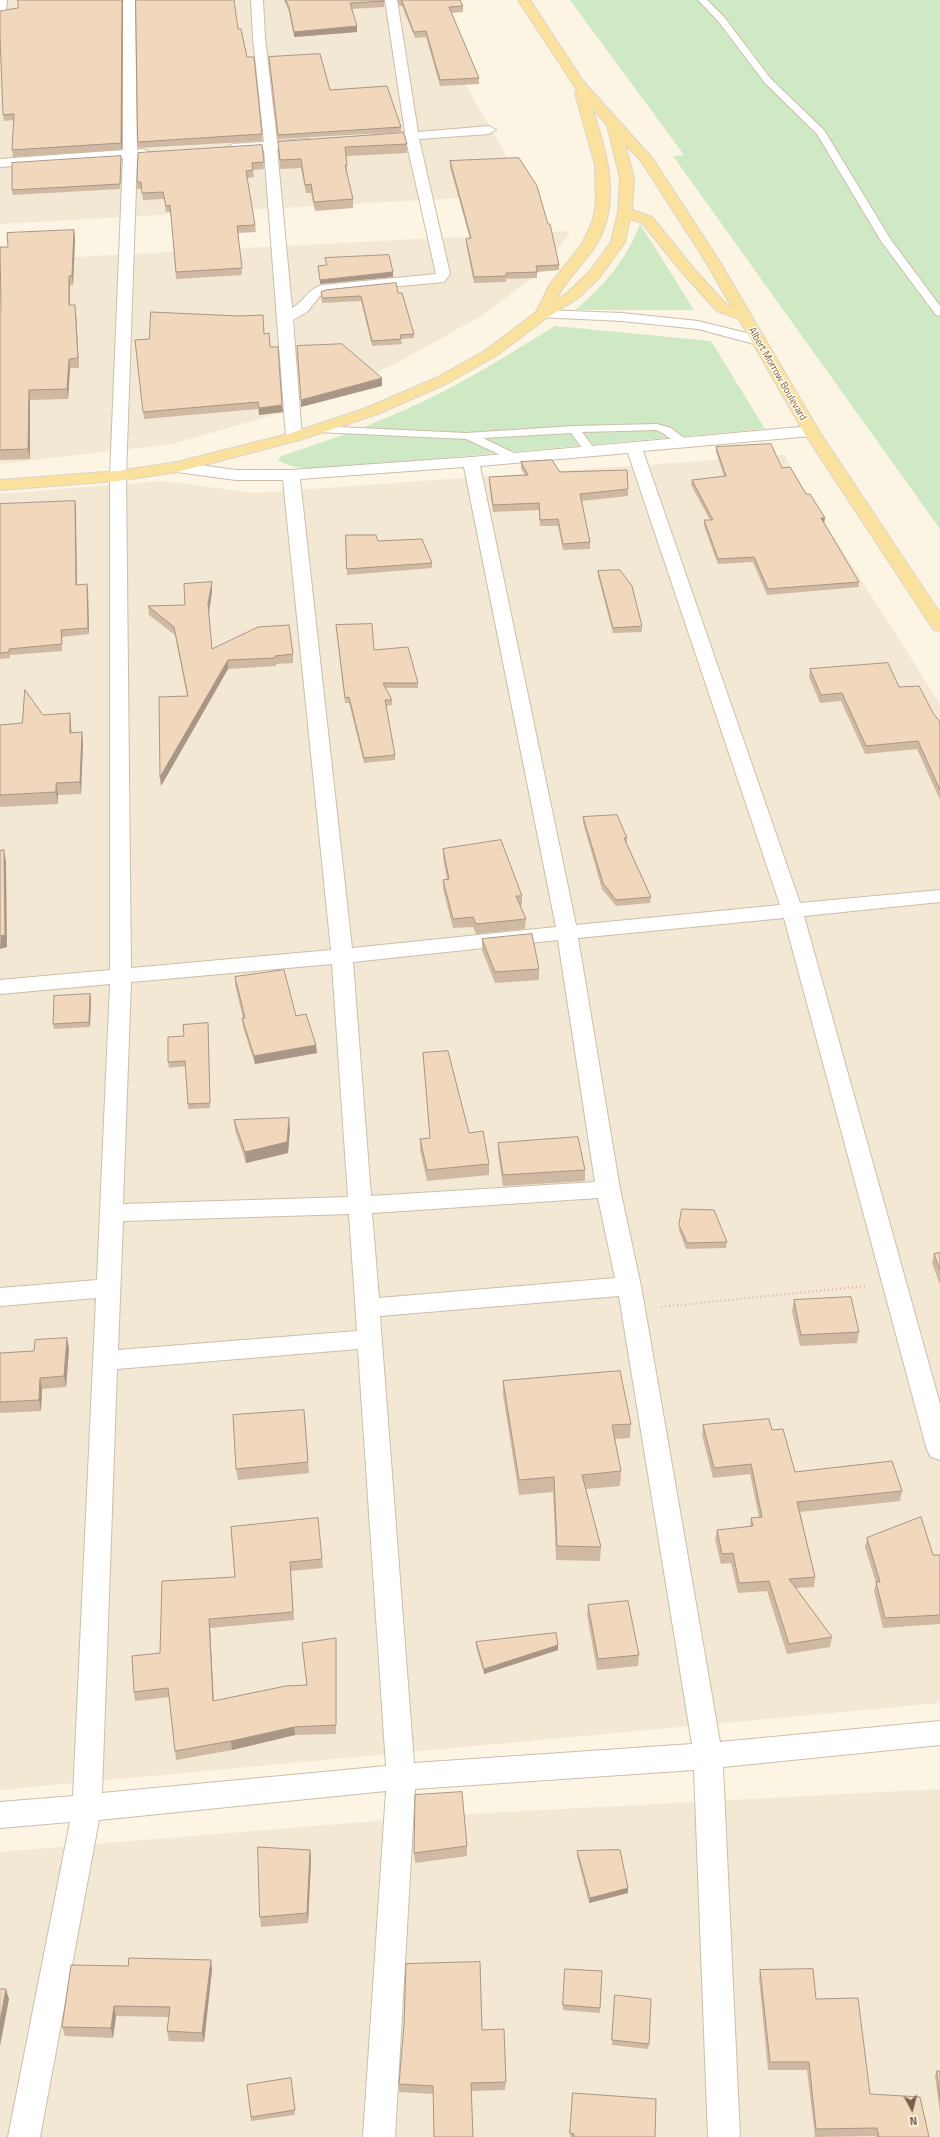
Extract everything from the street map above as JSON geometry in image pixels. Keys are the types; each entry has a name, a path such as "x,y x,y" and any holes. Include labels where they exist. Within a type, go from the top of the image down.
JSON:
{"main road":[{"path":"524,0 578,83 600,150 602,166 602,211 593,238 553,291 543,314"},
{"name":"Albert Morrow Boulevard","path":"578,83 613,124 646,158 713,262 811,431 940,626"},
{"path":"0,485 118,476 177,467 294,437 372,411 443,380 491,353 543,314 572,296 595,274 618,242 625,212 626,178 613,124"},
{"path":"602,211 625,212 652,208 662,213 683,234 690,250 698,259 713,262"},
{"path":"625,212 646,220 690,273 722,308 744,316"}],"street":[{"path":"0,10 1,0"},
{"path":"24,2137 87,1808 122,975 118,476 130,154 129,0"},
{"path":"257,0 257,32 271,145 286,318 294,437"},
{"path":"286,318 302,309 315,293 323,289 439,279 443,274 412,136 391,0"},
{"path":"365,139 489,130"},
{"path":"216,149 318,142"},
{"path":"0,163 153,153"},
{"path":"543,314 622,317 698,324 758,340"},
{"path":"177,467 236,475 291,475 471,462 811,431"},
{"path":"634,447 792,911 940,1450"},
{"path":"471,462 567,932 608,1190 629,1286 708,1756 724,2137"},
{"path":"291,475 342,956 401,1777 378,2137"},
{"path":"0,987 342,956 567,932 940,896"},
{"path":"112,1214 360,1205 608,1190"},
{"path":"367,1308 629,1286"},
{"path":"0,1297 108,1288"},
{"path":"106,1360 370,1339"},
{"path":"0,1815 87,1808 401,1777 708,1756 940,1733"}],"lane":[{"path":"702,0 722,19 768,80 821,132 886,241 940,313"},
{"path":"318,429 466,436 574,429 657,427 667,430 682,442"},
{"path":"574,429 590,451"},
{"path":"466,436 514,457"}],"path":[{"path":"633,1310 895,1282"}],"shaded area":[{"path":"0,0 417,0 528,194 0,224"},
{"path":"571,231 540,272 483,315 395,364 298,408 172,444 0,464 0,261"},
{"path":"784,455 810,499 940,704 940,1703 0,1790 0,494 162,481 255,493"},
{"path":"940,1789 940,2137 0,2137 0,1852 449,1815"}],"green space":[{"path":"570,0 940,0 940,529 673,156 684,155"},
{"path":"640,224 694,310 575,310 596,291 614,271 635,237"},
{"path":"555,326 711,341 765,429 322,469 294,467 278,460 281,456 351,432 420,403 472,376"}],"building":[{"path":"18,0 122,0 121,143 12,150 14,114 3,115 0,11 18,8"},
{"path":"136,0 234,0 238,29 241,29 247,57 254,57 262,134 138,142"},
{"path":"286,0 384,1 350,3 357,26 294,32 289,7"},
{"path":"402,0 460,0 463,6 449,7 479,78 440,80 426,31 414,32"},
{"path":"320,54 330,90 387,86 401,127 278,135 269,57"},
{"path":"404,133 407,144 345,147 347,165 345,165 353,199 314,202 311,184 305,185 301,159 280,160 278,142"},
{"path":"262,145 264,162 252,163 253,170 246,171 255,225 237,226 242,268 176,272 170,205 166,206 163,192 142,193 141,182 137,182 138,153"},
{"path":"121,156 120,184 12,190 12,163"},
{"path":"519,158 537,186 548,224 550,224 559,265 536,266 537,272 506,273 506,276 474,277 466,239 471,238 450,161"},
{"path":"74,230 72,276 69,276 69,305 75,305 78,358 69,359 67,389 29,390 28,449 0,450 0,247 8,247 7,233"},
{"path":"389,255 393,272 320,280 318,266 327,265 325,258"},
{"path":"396,283 398,293 402,293 414,334 400,335 401,339 372,341 361,296 322,298 321,292 326,290"},
{"path":"151,312 239,316 263,315 264,334 269,333 270,347 278,347 282,405 259,408 258,402 143,412 135,340 149,339"},
{"path":"342,344 382,378 301,400 297,346"},
{"path":"771,444 782,468 790,467 806,494 810,494 825,518 821,518 859,582 768,589 754,557 718,559 704,520 713,520 692,480 726,476 716,447"},
{"path":"552,460 560,472 627,470 628,489 580,494 590,542 563,544 558,519 540,520 539,503 493,505 489,477 528,475 521,462"},
{"path":"75,501 76,585 87,584 88,628 61,630 62,644 9,649 9,652 0,653 0,504"},
{"path":"346,535 376,535 378,541 422,539 432,563 347,569"},
{"path":"620,570 632,586 642,626 613,628 598,571"},
{"path":"212,582 208,604 212,649 258,627 289,625 293,654 275,656 275,658 228,660 160,777 159,697 188,696 174,627 148,606 185,605 184,584"},
{"path":"372,624 374,650 408,647 418,683 383,683 392,700 385,700 395,755 364,758 349,697 345,698 336,625"},
{"path":"888,663 899,687 919,686 933,713 940,722 940,790 918,741 866,746 842,693 821,695 810,669"},
{"path":"25,690 43,715 70,713 70,733 82,732 80,782 56,783 56,792 0,795 0,725 22,723"},
{"path":"617,815 627,838 624,838 651,897 616,900 603,883 583,817"},
{"path":"501,840 522,896 516,896 526,919 476,924 473,917 453,919 443,880 449,879 443,849"},
{"path":"4,850 5,935 0,936 0,851"},
{"path":"532,934 539,969 495,972 482,939"},
{"path":"284,970 296,1016 306,1014 316,1045 254,1056 242,1018 245,1018 235,977"},
{"path":"90,994 89,1022 53,1024 54,996"},
{"path":"208,1023 210,1103 188,1104 185,1061 168,1062 168,1037 184,1036 183,1025"},
{"path":"448,1051 469,1133 483,1131 489,1164 427,1170 420,1139 430,1138 423,1053"},
{"path":"289,1118 287,1142 245,1152 234,1120"},
{"path":"578,1137 585,1170 503,1175 498,1143"},
{"path":"682,1209 714,1210 727,1242 687,1243 679,1225"},
{"path":"940,1253 940,1270 934,1254"},
{"path":"851,1297 859,1332 801,1335 794,1300"},
{"path":"67,1338 64,1376 40,1378 39,1400 0,1402 0,1353 34,1351 35,1340"},
{"path":"620,1371 631,1424 612,1425 621,1471 582,1475 601,1547 557,1546 554,1477 519,1480 503,1381"},
{"path":"304,1410 308,1462 236,1469 233,1415"},
{"path":"769,1419 772,1430 783,1429 795,1472 892,1461 902,1491 797,1502 815,1577 789,1579 832,1637 789,1644 769,1581 739,1583 733,1553 722,1554 717,1530 753,1526 751,1518 762,1517 751,1464 714,1468 703,1425"},
{"path":"921,1517 933,1555 940,1555 940,1615 885,1618 876,1582 880,1582 867,1538"},
{"path":"318,1518 322,1559 290,1562 293,1612 209,1619 213,1701 286,1686 307,1685 302,1643 336,1638 336,1725 294,1727 231,1741 175,1751 168,1688 134,1692 132,1656 160,1653 162,1581 235,1577 231,1527"},
{"path":"628,1601 639,1655 598,1659 588,1605"},
{"path":"556,1633 558,1645 484,1669 476,1642"},
{"path":"462,1792 467,1846 414,1853 415,1795"},
{"path":"258,1847 310,1850 307,1913 260,1917"},
{"path":"620,1850 628,1888 590,1898 577,1851"},
{"path":"129,1958 211,1960 202,2033 167,2031 170,2007 114,2006 111,2028 62,2027 71,1965 128,1966"},
{"path":"480,1962 482,2030 504,2029 506,2082 471,2083 473,2137 434,2137 433,2086 399,2084 404,2025 406,1964"},
{"path":"565,1969 602,1971 600,2008 563,2005"},
{"path":"813,1969 816,1999 858,1998 870,2094 920,2097 929,2137 879,2137 877,2128 816,2129 809,2062 770,2062 760,1970"},
{"path":"0,1989 6,1989 0,2022"},
{"path":"615,1995 651,1999 649,2044 612,2040"},
{"path":"937,2071 940,2071 940,2098"},
{"path":"291,2078 295,2110 251,2117 247,2085"},
{"path":"573,2093 656,2099 655,2137 574,2137 574,2134 570,2133"}]}
